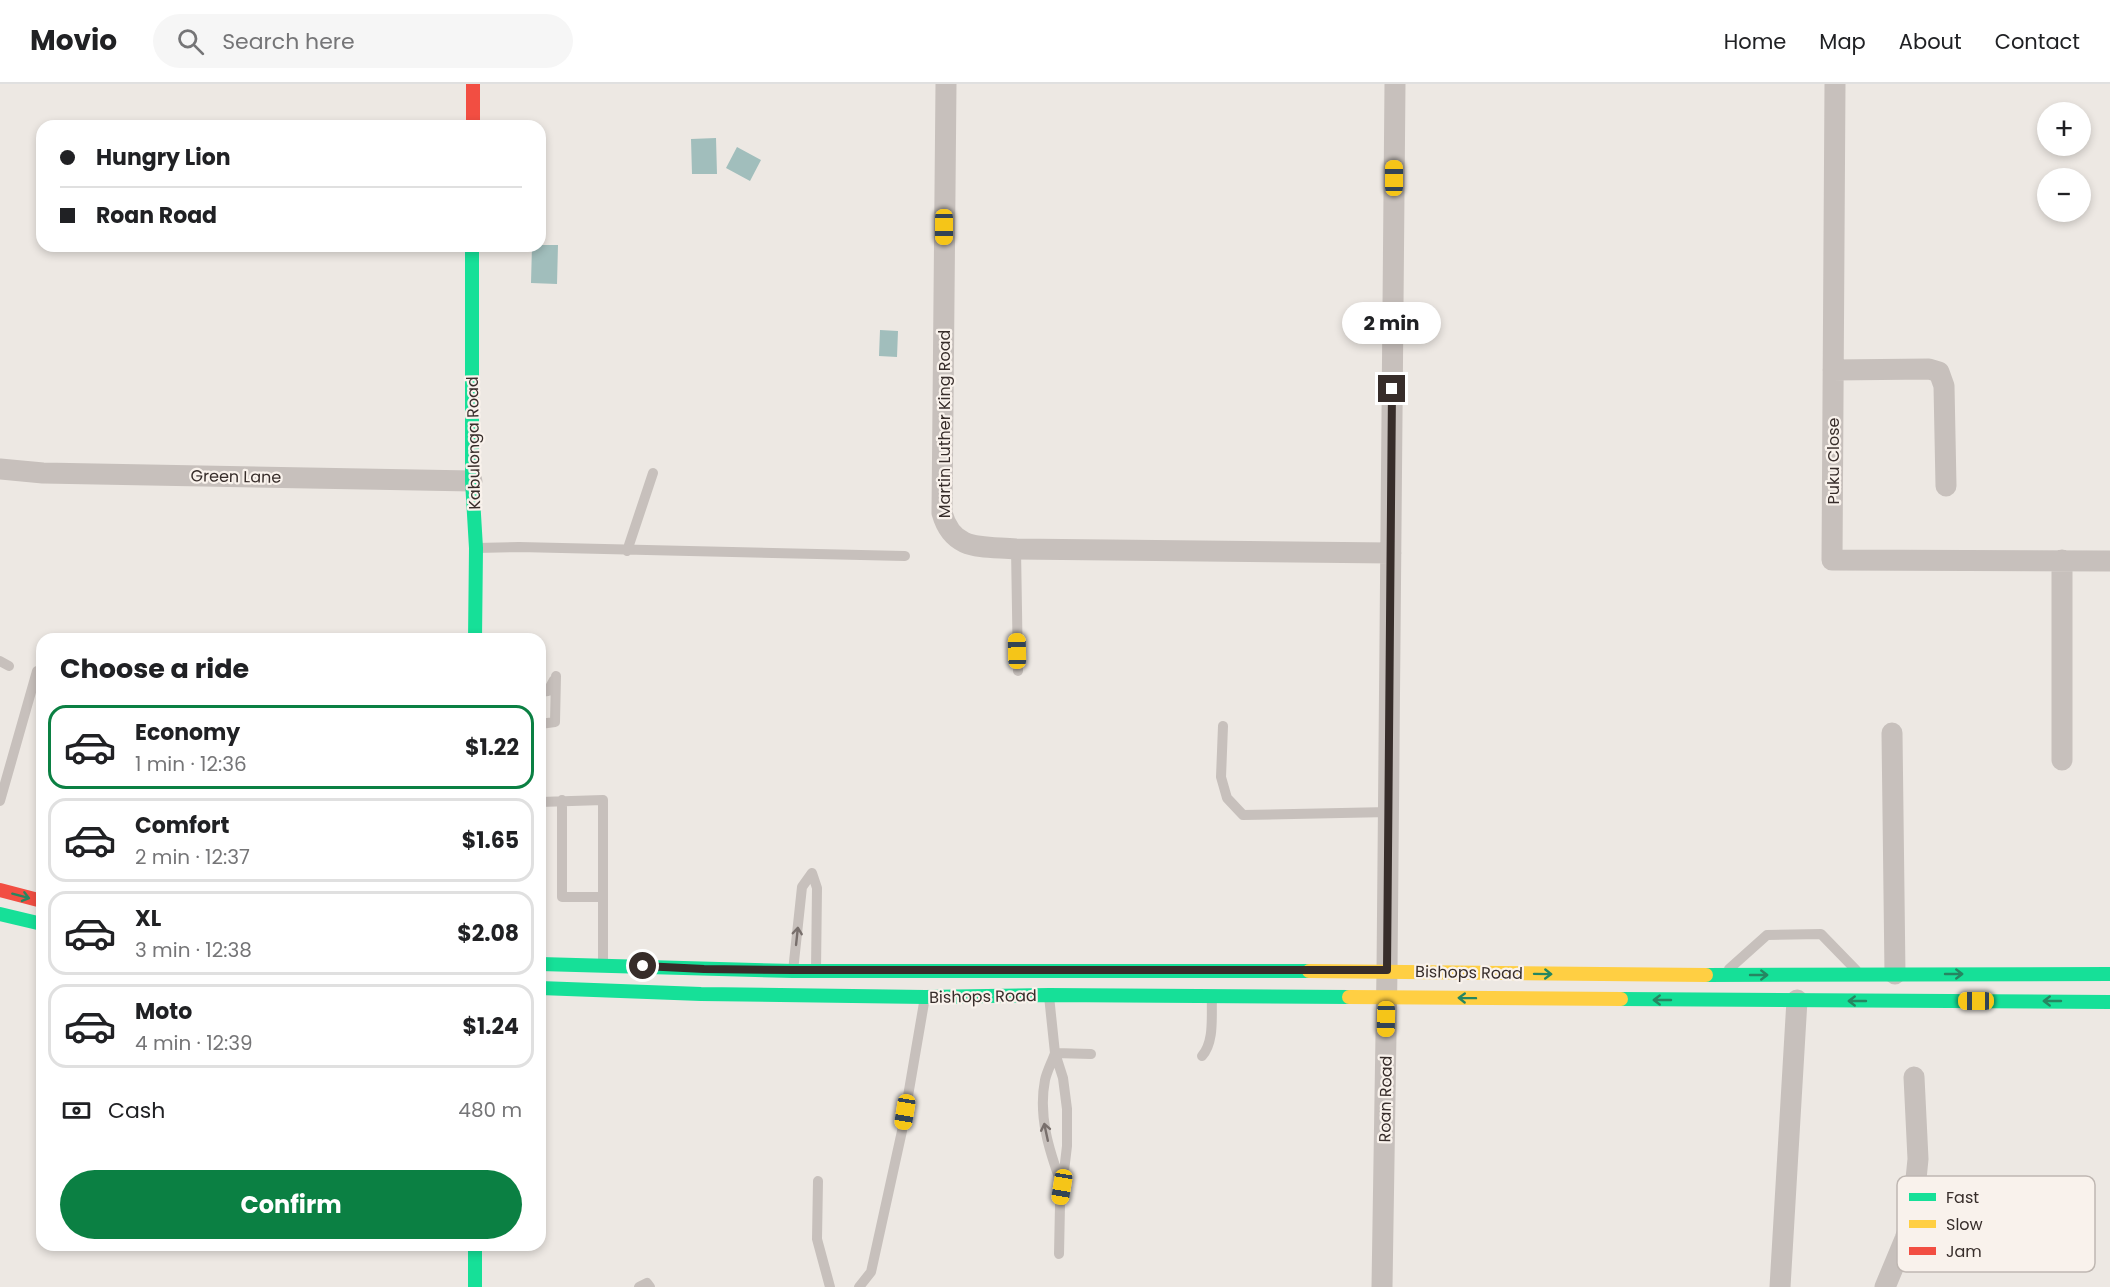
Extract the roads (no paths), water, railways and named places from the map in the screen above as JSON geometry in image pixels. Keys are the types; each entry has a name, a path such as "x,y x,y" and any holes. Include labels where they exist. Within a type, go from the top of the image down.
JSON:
{"main road":[{"path":"473,84 473,120"},
{"name":"Kabulonga Road","path":"472,252 472,481 476,548 475,633"},
{"path":"0,890 36,899"},
{"path":"0,914 36,923"},
{"name":"Bishops Road","path":"546,965 603,978 794,994 925,997 1049,995 2110,1002"},
{"name":"Bishops Road","path":"546,987 603,978 704,969 1387,970 1602,975 2110,974"},
{"path":"475,1251 476,1287"}],"street":[{"name":"Martin Luther King Road","path":"946,84 942,513 946,527 954,537 967,544 1016,549 1391,553"},
{"name":"Roan Road","path":"1382,1287 1389,812 1395,84"},
{"name":"Puku Close","path":"1835,84 1832,560 2110,561"},
{"path":"1833,370 1929,369 1939,372 1944,386 1946,486"},
{"name":"Green Lane","path":"0,470 472,481"},
{"path":"2062,560 2062,760"},
{"path":"1892,733 1895,974"},
{"path":"1780,1287 1797,1000"},
{"path":"1914,1077 1918,1159 1916,1176"},
{"path":"1885,1287 1897,1258"}],"lane":[{"path":"627,551 654,473"},
{"path":"476,548 519,547 905,556"},
{"path":"1016,549 1018,671"},
{"path":"546,691 556,676 555,722 546,723"},
{"path":"0,801 36,679"},
{"path":"1223,726 1221,777 1227,798 1243,815 1389,812"},
{"path":"562,800 562,897 603,897"},
{"path":"546,801 603,800 603,978"},
{"path":"794,994 793,970 802,887 812,873 817,888 818,994"},
{"path":"1722,975 1767,934 1821,934 1860,975"},
{"path":"1049,995 1055,1053 1063,1078 1066,1109 1067,1146 1060,1205 1059,1254"},
{"path":"1202,1056 1210,1040 1212,996"},
{"path":"859,1287 871,1272 902,1131 925,997"},
{"path":"1055,1053 1091,1054"},
{"path":"1055,1053 1045,1079 1042,1114 1049,1149 1062,1187"},
{"path":"818,1180 817,1239 830,1287"},
{"path":"639,1287 647,1283 650,1287"}],"water":[{"path":"716,138 717,174 692,174 691,139"},
{"path":"737,147 761,160 750,181 726,168"},
{"path":"546,245 558,245 557,284 531,283 532,252 546,252"},
{"path":"880,330 898,331 897,357 879,356"}]}
